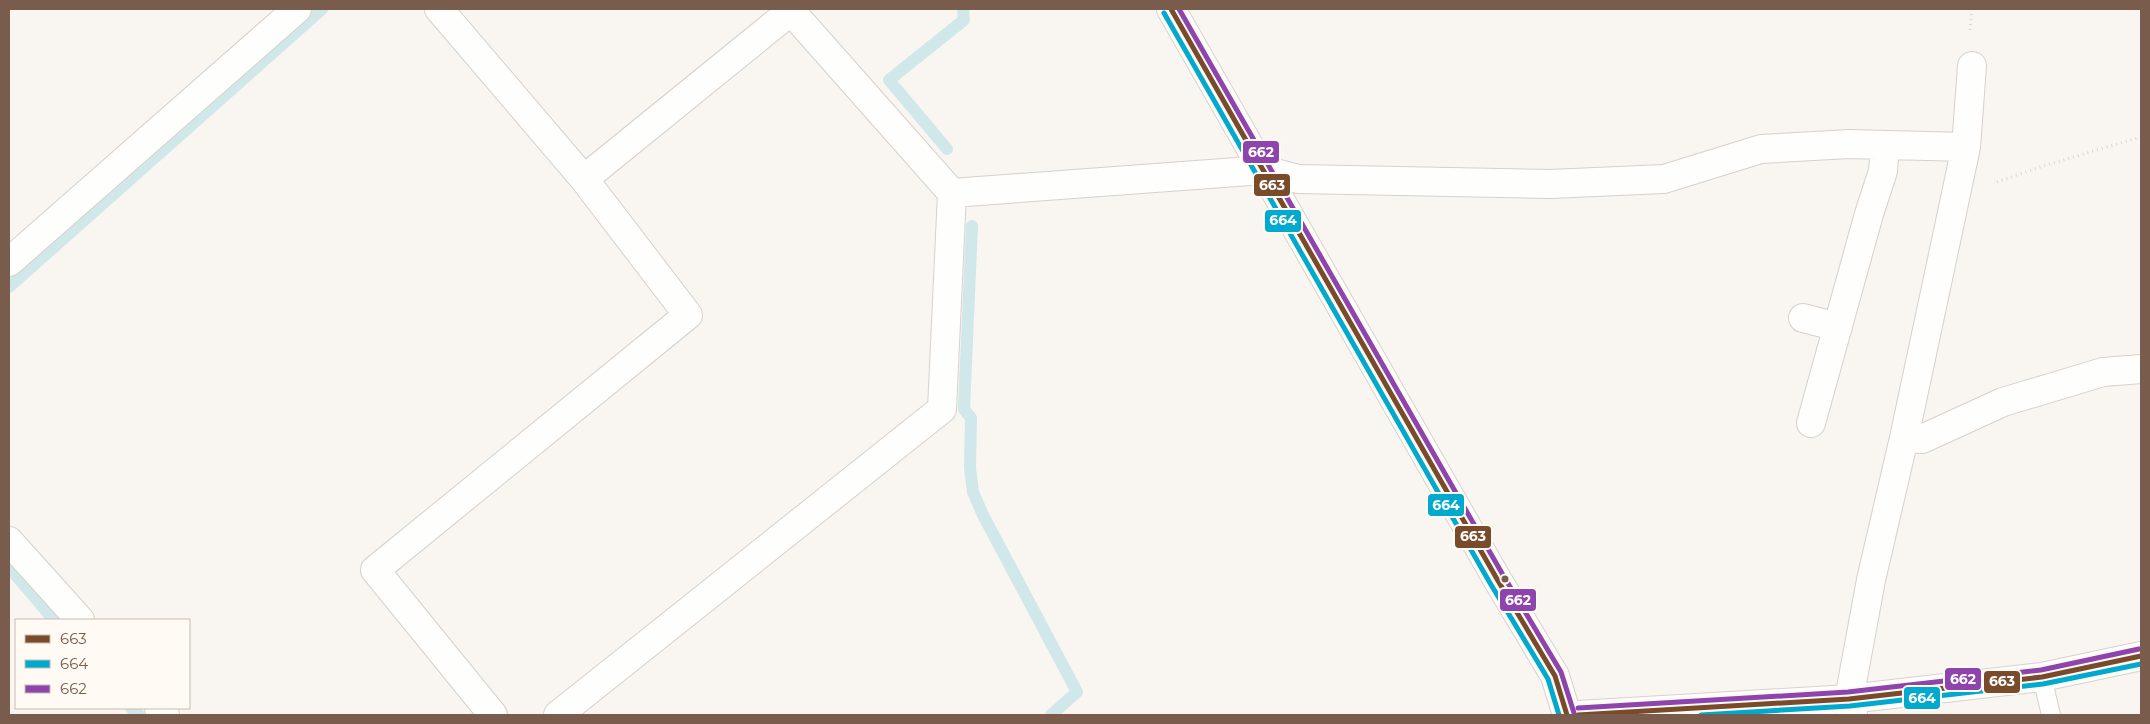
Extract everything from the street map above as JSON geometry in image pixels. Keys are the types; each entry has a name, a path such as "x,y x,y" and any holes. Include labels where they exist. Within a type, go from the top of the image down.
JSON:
{"street":[{"path":"9,262 297,9"},
{"path":"439,9 584,179 688,315 375,570 494,715"},
{"path":"1171,9 1497,579 1555,676 1566,715"},
{"path":"558,715 942,409 952,192 791,11 584,179"},
{"path":"1851,707 1872,580 1966,147 1972,66"},
{"path":"952,192 1264,170 1298,179 1559,183 1664,179 1761,149 1849,144 1966,147"},
{"path":"1811,423 1883,171 1885,145"},
{"path":"1802,318 1838,327"},
{"path":"1904,438 1922,439 2003,402 2094,375 2141,369"},
{"path":"9,541 79,619"},
{"path":"1578,715 1851,707 2042,677 2141,656"}],"lane":[{"path":"2042,677 2051,715"}],"path":[{"path":"1956,196 2043,166 2141,137"}],"waterway":[{"path":"9,287 322,9"},
{"path":"947,149 889,80 964,20 963,9"},
{"path":"972,226 964,409 971,418 970,468 973,492 983,515 1077,692 1051,715"},
{"path":"9,567 53,619"},
{"path":"132,709 139,715"}],"transit line":[{"name":"663","path":"1171,9 1497,579 1555,676 1567,715"},
{"name":"662","path":"1179,9 1503,575 1561,672 1574,713"},
{"name":"664","path":"1164,13 1490,583 1548,679 1559,715"},
{"name":"662","path":"1578,708 1848,692 2041,670 2139,649"},
{"name":"663","path":"1578,715 1849,699 2042,677 2141,656"},
{"name":"664","path":"1701,715 1850,706 2043,684 2141,664"}]}
